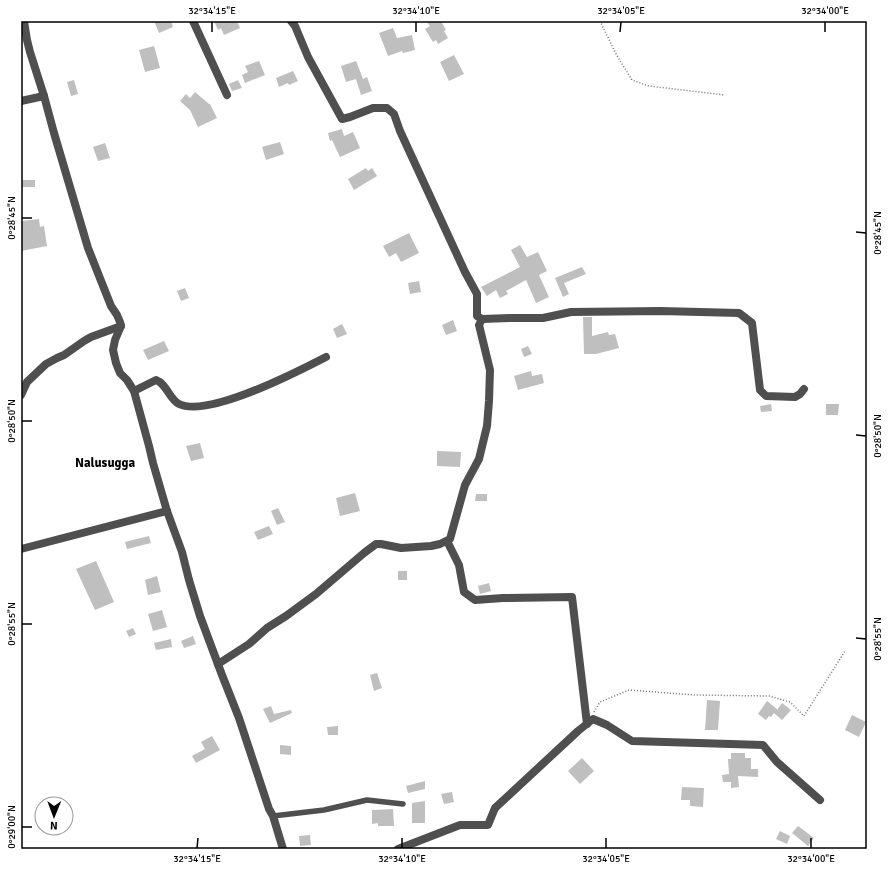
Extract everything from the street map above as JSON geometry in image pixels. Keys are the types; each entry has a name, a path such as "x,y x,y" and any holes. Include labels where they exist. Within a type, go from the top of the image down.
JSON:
{"street":[{"path":"24,21 30,52 88,248 111,306 120,322 121,326 115,340 113,350 116,363 120,373 127,380 134,391 167,511 182,552 200,616 239,718 283,849"},
{"path":"192,21 227,95"},
{"path":"291,21 295,26 308,57 342,119 350,118 373,108 387,108 394,114 465,272 477,294 477,316 482,319 544,318 571,312 661,311 739,313 752,323 760,390 766,396 795,397 804,389"},
{"path":"21,101 44,96"},
{"path":"218,664 249,644 267,628 316,594 376,544 401,548 431,546 440,544 450,539 465,484 479,460 487,426 490,370 479,325 482,319"},
{"path":"21,395 31,377 46,364 64,355 91,337 121,326"},
{"path":"134,391 155,380 158,380 173,399 179,404 185,406 206,406 251,392 286,377 326,357"},
{"path":"21,378 31,377"},
{"path":"21,549 167,511"},
{"path":"447,541 459,565 464,592 475,600 572,597 587,724"},
{"path":"398,849 460,825 488,824 495,808 578,731 593,719 607,725 632,741 763,745 777,762 820,800"}],"lane":[{"path":"273,816 324,810 366,800 403,804"}],"path":[{"path":"600,21 616,54 632,80 649,86 725,96"},
{"path":"587,724 600,702 629,690 694,695 769,696 790,702 804,716 844,651"}],"building":[{"path":"154,21 171,21 173,27 159,33"},
{"path":"214,21 237,21 240,28 224,35 221,28 218,30"},
{"path":"426,21 441,21 448,38 438,44 436,40 433,42 425,29 430,26"},
{"path":"393,28 397,38 412,35 415,50 403,53 402,51 388,56 379,33"},
{"path":"154,46 160,68 145,72 139,50"},
{"path":"454,55 464,74 449,81 440,62"},
{"path":"259,61 265,75 245,83 242,75 248,72 245,66"},
{"path":"356,61 363,79 367,77 372,91 361,95 356,79 346,82 341,66"},
{"path":"293,71 298,81 279,87 276,78"},
{"path":"74,80 78,94 71,96 67,82"},
{"path":"238,80 242,88 232,91 229,84"},
{"path":"195,92 210,104 217,118 198,127 190,110 180,101 186,94 190,98"},
{"path":"342,129 344,136 353,132 360,148 340,157 332,140 330,141 328,133"},
{"path":"280,142 284,154 266,160 262,147"},
{"path":"105,143 110,158 98,161 93,147"},
{"path":"366,168 368,171 372,168 377,176 354,190 348,179"},
{"path":"21,180 35,180 35,187 21,187"},
{"path":"39,219 40,227 44,226 47,246 21,251 21,221"},
{"path":"409,233 419,253 401,262 396,253 389,257 383,246"},
{"path":"520,245 527,257 538,252 547,271 539,275 549,297 536,303 526,280 506,291 508,294 500,298 496,290 487,296 481,287 520,267 511,250"},
{"path":"582,267 586,274 564,283 569,294 563,297 555,278"},
{"path":"419,281 421,292 410,294 408,283"},
{"path":"185,288 189,298 181,301 177,291"},
{"path":"583,317 592,317 592,336 608,332 609,335 615,334 619,348 596,354 584,354"},
{"path":"453,320 457,331 446,335 442,325"},
{"path":"342,324 347,334 337,338 333,329"},
{"path":"164,341 169,351 148,360 143,350"},
{"path":"528,346 532,354 524,357 521,349"},
{"path":"531,371 532,376 542,374 544,383 518,390 514,376"},
{"path":"771,404 772,411 761,412 760,406"},
{"path":"826,404 839,404 838,415 826,415"},
{"path":"200,443 204,458 191,461 186,446"},
{"path":"437,451 461,452 460,467 437,466"},
{"path":"355,493 360,511 340,516 336,498"},
{"path":"476,494 487,494 487,501 475,501"},
{"path":"278,508 285,522 277,525 271,511"},
{"path":"269,526 273,534 258,540 254,532"},
{"path":"149,536 151,543 127,549 125,542"},
{"path":"96,561 114,602 95,610 76,569"},
{"path":"398,571 407,571 407,580 398,580"},
{"path":"157,576 161,592 148,595 145,580"},
{"path":"489,583 491,591 480,594 478,586"},
{"path":"162,610 167,627 153,631 148,614"},
{"path":"133,628 136,634 129,637 126,631"},
{"path":"193,636 196,644 184,648 181,641"},
{"path":"171,639 172,647 156,650 154,643"},
{"path":"377,673 382,688 374,691 370,675"},
{"path":"707,700 720,701 718,730 705,730"},
{"path":"767,701 777,710 782,703 791,710 782,720 774,713 766,720 758,714"},
{"path":"271,706 274,714 291,710 292,713 270,723 263,709"},
{"path":"852,715 866,722 859,737 845,730"},
{"path":"338,726 338,735 328,735 327,727"},
{"path":"212,736 220,750 196,763 192,756 205,749 201,742"},
{"path":"280,745 291,746 291,755 280,754"},
{"path":"731,753 745,753 745,758 751,758 751,769 758,769 758,777 738,776 739,787 731,788 731,782 723,782 722,775 729,774 728,759 731,759"},
{"path":"582,758 594,771 580,784 568,771"},
{"path":"425,781 425,789 408,793 406,786"},
{"path":"682,787 704,788 703,807 690,806 690,800 681,800"},
{"path":"452,792 454,802 444,804 441,794"},
{"path":"425,801 425,823 412,823 412,803"},
{"path":"393,809 394,826 378,826 378,823 372,824 372,810"},
{"path":"798,826 814,838 808,846 792,833"},
{"path":"780,831 790,836 787,844 776,839"},
{"path":"310,835 311,845 300,846 299,836"}],"district":[{"name":"Nalusugga","path":"105,463"}]}
